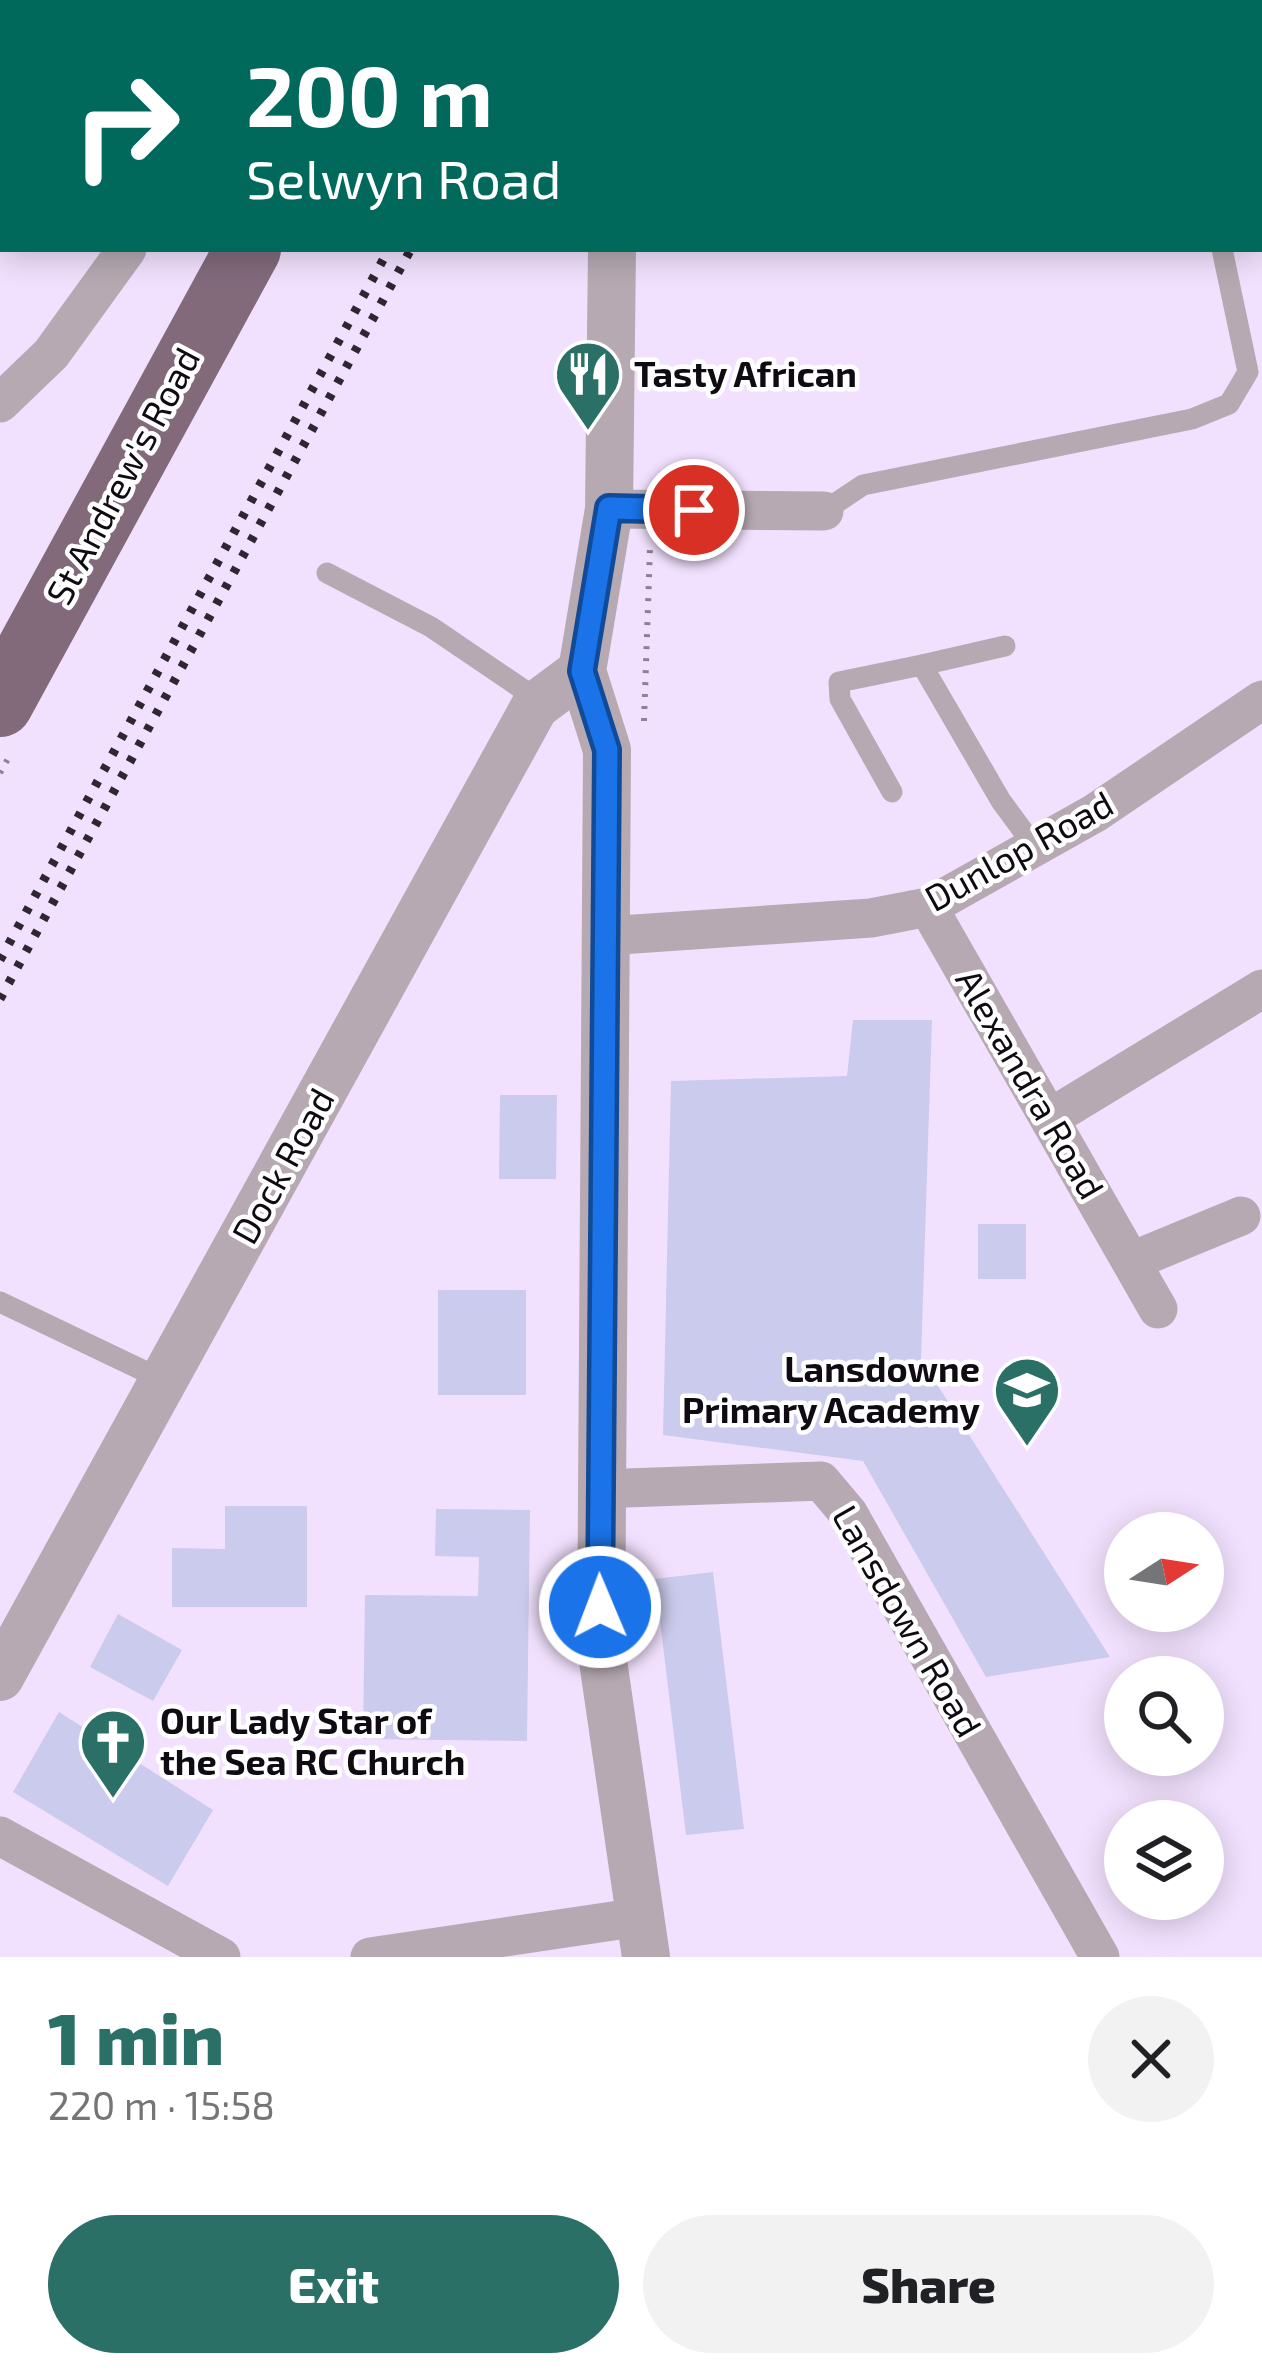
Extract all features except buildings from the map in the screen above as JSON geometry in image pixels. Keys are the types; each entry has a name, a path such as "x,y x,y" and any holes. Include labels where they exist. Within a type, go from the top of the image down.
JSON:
{"highway":[{"name":"St Andrew's Road","path":"0,704 246,252"}],"street":[{"path":"0,403 51,354 125,252"},
{"path":"370,1957 643,1937 601,1647 607,750 582,671 630,519 612,252"},
{"path":"630,519 824,511"},
{"name":"Dock Road","path":"0,1677 540,701 582,671"},
{"name":"Dunlop Road","path":"605,936 871,917 928,907 1035,847 1262,700"},
{"name":"Alexandra Road","path":"928,907 1158,1309"},
{"path":"1050,1118 1262,988"},
{"path":"1132,1261 1241,1216"},
{"name":"Lansdown Road","path":"599,1489 821,1481 848,1513 1100,1957"},
{"path":"0,1837 221,1957"}],"lane":[{"path":"824,511 862,485 1192,419 1229,404 1248,372 1223,252"},
{"path":"327,573 431,626 540,701"},
{"path":"892,792 839,699 838,682 1005,646"},
{"path":"922,664 1001,801 1035,847"},
{"path":"0,1302 164,1380"}],"path":[{"path":"630,519 644,742"}],"railway":[{"path":"0,960 387,252"},
{"path":"0,999 409,252"}],"place":[{"name":"Tasty African","path":"588,433"},
{"name":"Lansdowne Primary Academy","path":"1027,1449"},
{"name":"Our Lady Star of the Sea RC Church","path":"113,1801"}],"route":[{"path":"600,1607 607,750 582,671 609,508 694,510"}]}
